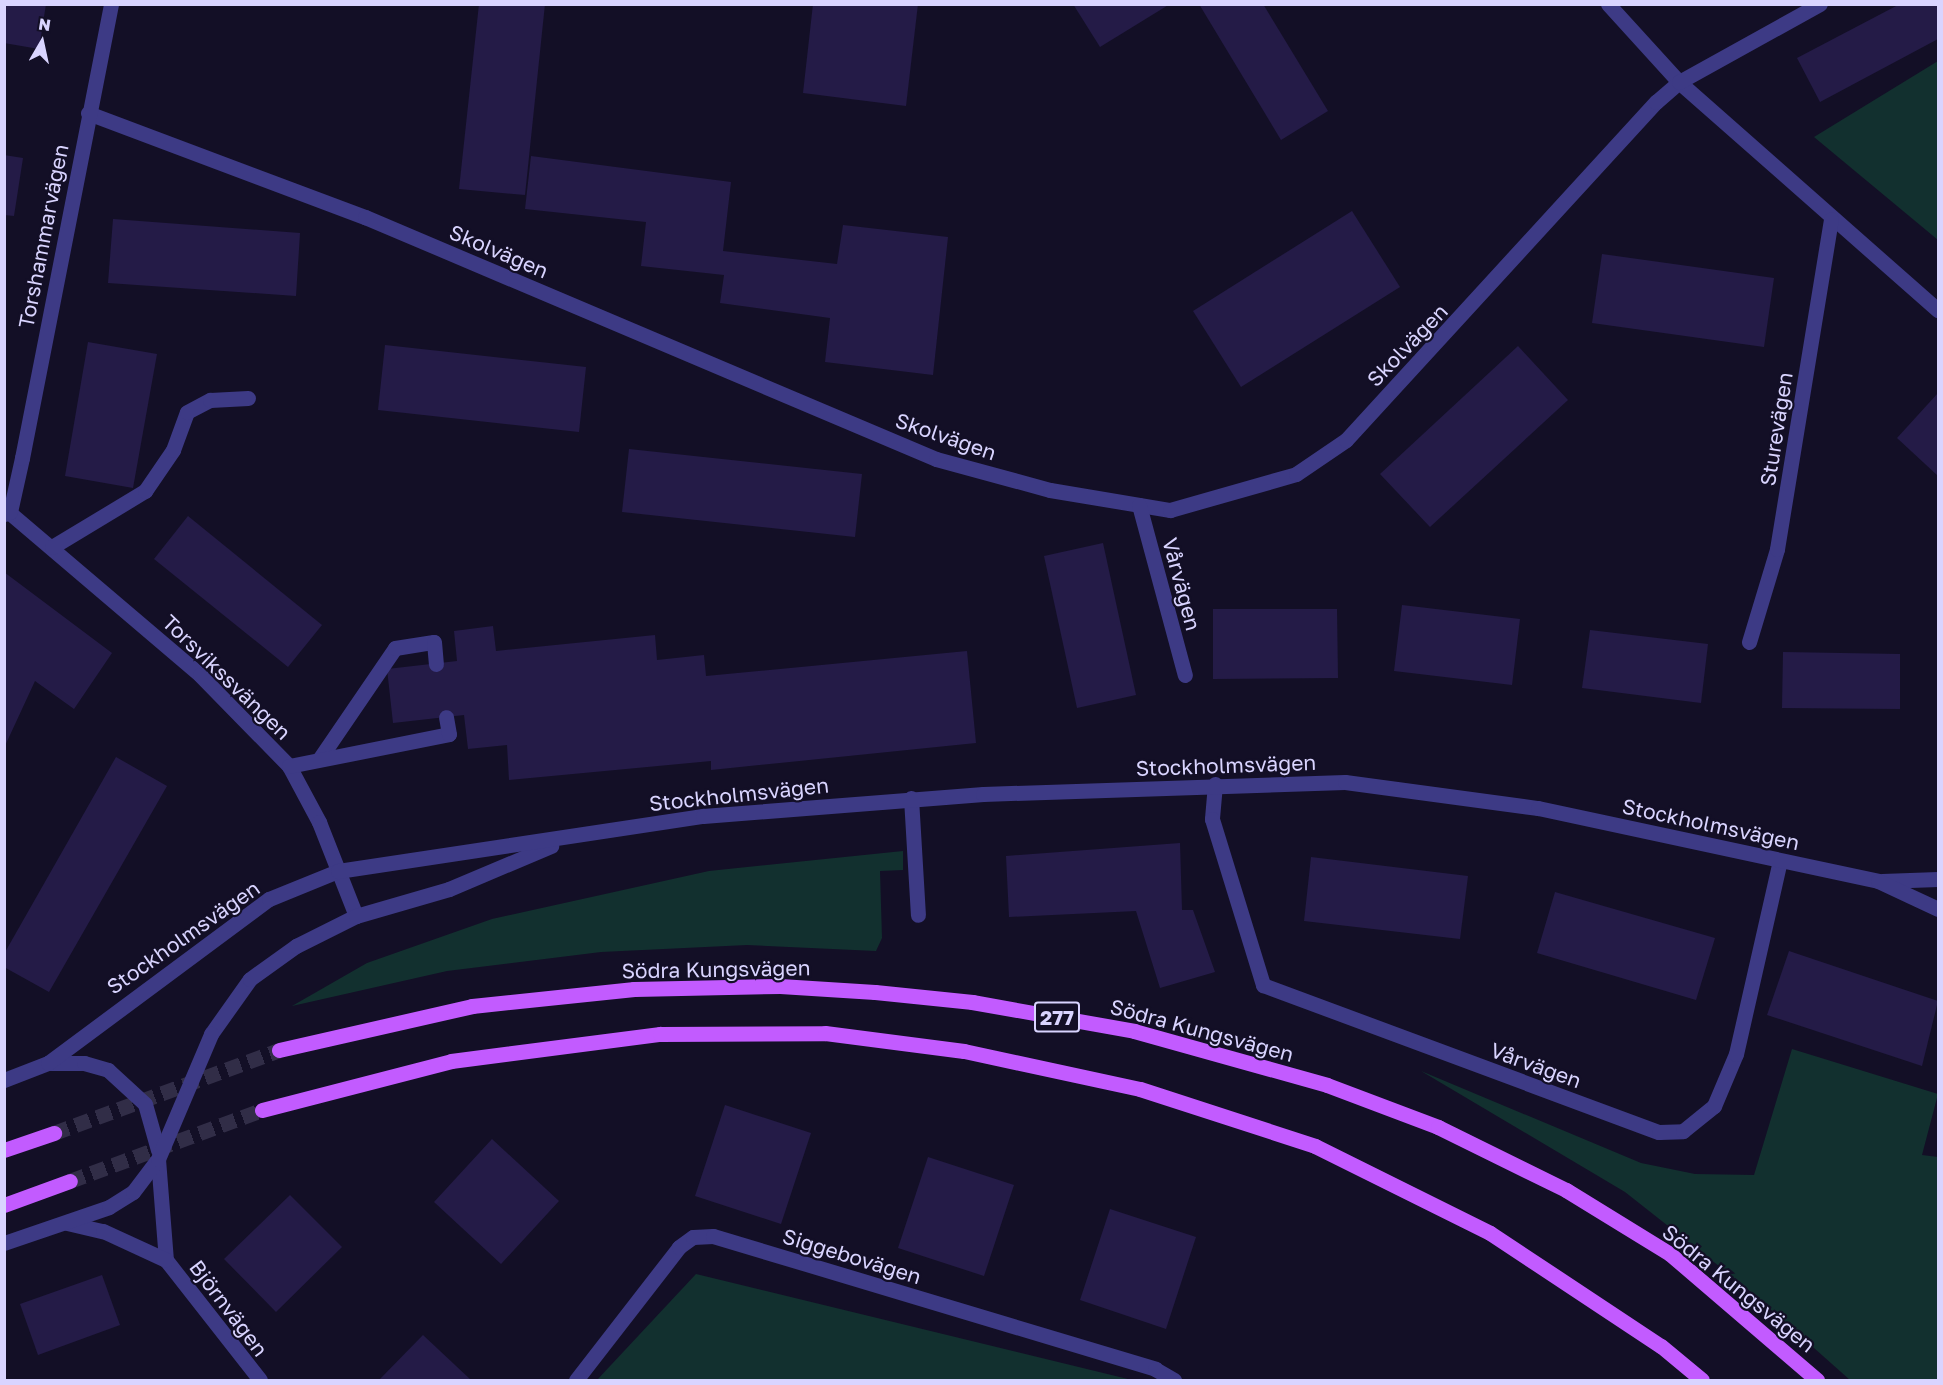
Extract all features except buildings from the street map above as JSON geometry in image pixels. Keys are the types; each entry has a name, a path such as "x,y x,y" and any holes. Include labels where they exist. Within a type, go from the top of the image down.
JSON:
{"main road":[{"name":"Södra Kungsvägen","path":"279,1050 472,1006 645,989 780,986 875,992 972,1002 1134,1031 1327,1085 1438,1127 1566,1190 1670,1254 1817,1380"},
{"name":"277","path":"262,1110 451,1060 660,1034 825,1033 964,1051 1140,1089 1315,1146 1490,1233 1661,1346 1702,1380"},
{"path":"4,1150 54,1133"},
{"path":"4,1205 70,1180"}],"street":[{"name":"Torshammarvägen","path":"6,511 111,4"},
{"path":"1608,4 1678,82 1831,219 1938,310"},
{"name":"Skolvägen","path":"88,113 365,217 936,459 1050,490 1170,510 1296,474 1346,440 1678,82 1820,4"},
{"name":"Sturevägen","path":"1749,642 1777,549 1831,219"},
{"path":"52,547 146,491 173,450 187,412 210,400 248,398"},
{"name":"Vårvägen","path":"1139,505 1185,675"},
{"name":"Torsvikssvängen","path":"6,511 52,547 200,675 289,766 338,871 356,916"},
{"path":"320,758 394,648 434,642 436,664"},
{"path":"289,766 449,734 446,717"},
{"name":"Stockholmsvägen","path":"4,1080 48,1063 269,899 338,871 703,816 911,798 1215,784 1345,782 1515,805 1878,881 1938,879"},
{"name":"Vårvägen","path":"1215,784 1212,819 1263,985 1659,1132 1683,1131 1714,1106 1736,1054 1780,861"},
{"path":"911,798 918,915"},
{"name":"Stockholmsvägen","path":"4,1243 109,1207 154,1169 212,1034 244,986 271,960 356,916 449,889 568,838"},
{"name":"Stockholmsvägen","path":"1878,881 1938,909"},
{"name":"Stockholmsvägen","path":"48,1063 84,1063 108,1070 145,1104 159,1140 154,1169"},
{"name":"Björnvägen","path":"154,1169 166,1260"},
{"name":"Björnvägen","path":"67,1222 103,1231 166,1260 260,1380"},
{"name":"Siggebovägen","path":"576,1380 680,1247 693,1237 713,1236 1155,1370 1174,1380"}],"green space":[{"path":"1938,61 1938,240 1814,137"},
{"path":"903,851 903,870 880,871 882,938 876,951 747,945 601,952 447,971 292,1006 367,963 492,919 709,871"},
{"path":"1792,1049 1938,1094 1922,1155 1938,1157 1938,1380 1850,1380 1743,1285 1625,1192 1421,1071 1641,1163 1695,1174 1754,1175"},
{"path":"696,1274 1132,1380 597,1380"}],"tunnel":[{"path":"54,1133 279,1050"},
{"path":"70,1181 262,1110"}]}
